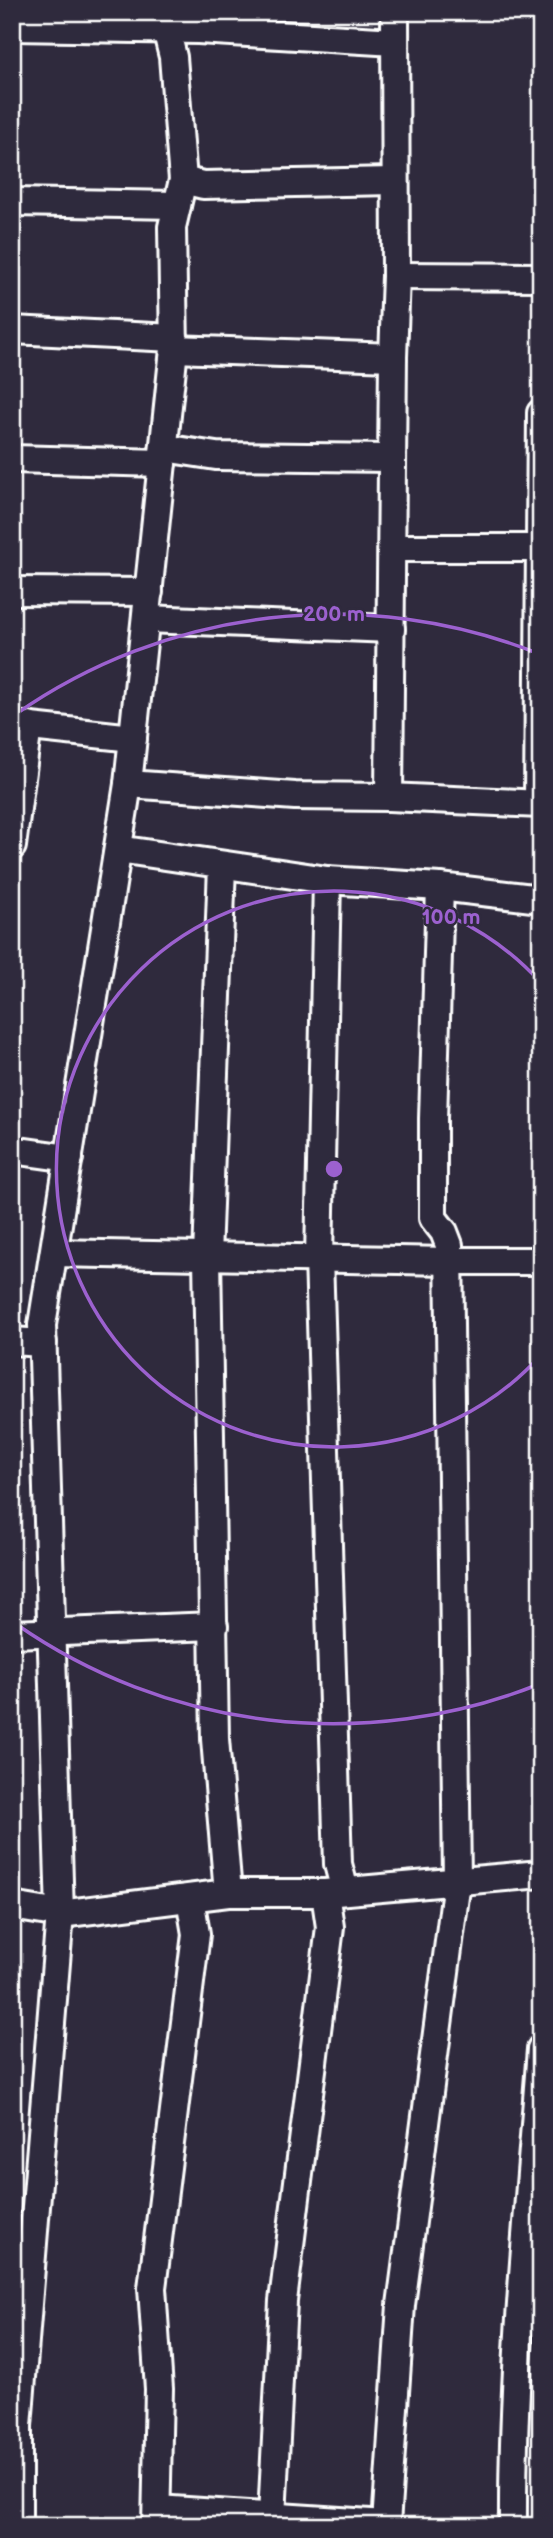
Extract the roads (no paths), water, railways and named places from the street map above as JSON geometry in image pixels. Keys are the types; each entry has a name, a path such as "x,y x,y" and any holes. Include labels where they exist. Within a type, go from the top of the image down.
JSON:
{"street":[{"path":"389,797 396,276 395,12"},
{"path":"12,27 164,21 395,42"},
{"path":"18,2526 18,2426 60,1914 42,1325 128,784 174,343 172,227 180,193 173,57 164,21"},
{"path":"12,202 180,193 203,185 394,181"},
{"path":"396,276 541,277"},
{"path":"12,330 393,357"},
{"path":"128,784 295,796 540,804 541,413"},
{"path":"12,459 163,455 392,458"},
{"path":"392,548 540,548"},
{"path":"12,591 149,592"},
{"path":"146,619 391,629"},
{"path":"12,846 20,725 133,738"},
{"path":"118,849 327,880 440,887 541,898"},
{"path":"222,866 207,1256 215,1739 228,1893"},
{"path":"272,2516 283,2301 338,1864 318,1258 327,880"},
{"path":"190,1898 196,1934 152,2288 159,2389 156,2518 272,2516 340,2523 386,2524 401,2305 457,1881 449,1245 444,1232 433,1218 440,887"},
{"path":"12,1150 69,1158"},
{"path":"54,1253 541,1261"},
{"path":"12,1341 43,1343"},
{"path":"12,1634 214,1626"},
{"path":"12,1906 60,1914 228,1893 335,1892 541,1874"},
{"path":"513,2526 512,2437 532,2294 541,2049"}]}
